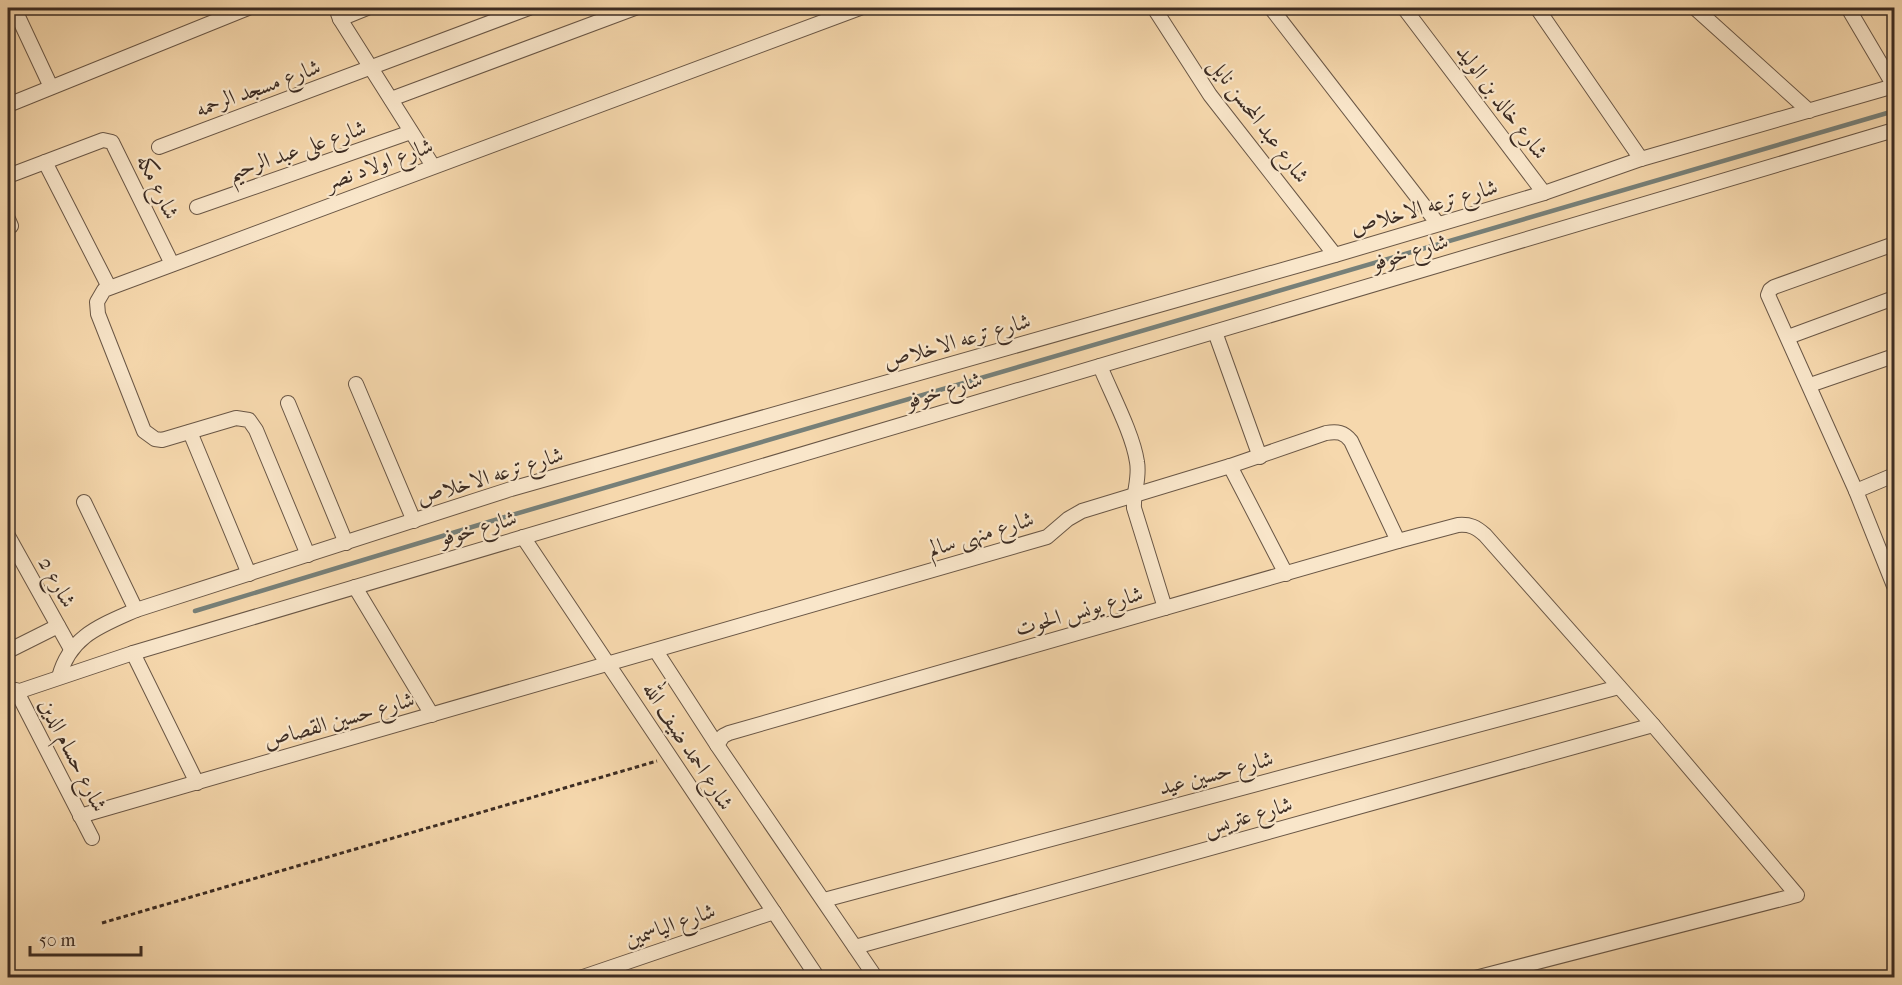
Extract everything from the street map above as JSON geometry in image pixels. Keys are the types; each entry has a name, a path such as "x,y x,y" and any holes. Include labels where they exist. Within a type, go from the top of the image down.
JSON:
{"street":[{"path":"14,8 51,87"},
{"path":"8,105 248,8"},
{"path":"367,8 338,13 433,166"},
{"name":"شارع مسجد الرحمه","path":"159,147 529,8"},
{"path":"391,99 635,8"},
{"name":"شارع اولاد نصر","path":"109,287 860,8"},
{"name":"شارع عبد المحسن نايل","path":"1154,8 1210,96 1335,255"},
{"path":"1270,8 1438,224"},
{"name":"شارع خالد بن الوليد","path":"1404,8 1544,193"},
{"path":"1537,8 1641,159"},
{"path":"1695,8 1809,111"},
{"path":"1848,8 1894,86"},
{"name":"شارع ترعه الاخلاص","path":"59,677 63,662 71,649 84,636 136,610 511,489 1335,255 1544,193 1641,159 1894,86"},
{"name":"شارع خوفو","path":"12,693 133,652 1894,130"},
{"name":"شارع على عبد الرحيم","path":"197,207 411,132"},
{"name":"شارع مكه","path":"45,162 98,141 108,140 115,146 172,264"},
{"path":"8,176 45,162 109,287 99,295 96,308 144,431 155,439 162,440 236,418 243,418 253,424 309,555"},
{"path":"1894,244 1774,287 1768,293 1856,491 1894,586"},
{"path":"1788,337 1894,298"},
{"path":"1215,332 1260,457"},
{"path":"1810,385 1894,356"},
{"path":"1100,366 1134,449 1138,464 1133,495 1137,520 1166,608"},
{"path":"356,384 414,521"},
{"path":"288,404 346,543"},
{"path":"190,432 249,574"},
{"name":"شارع منهى سالم","path":"609,663 1047,537 1068,519 1082,512 1260,457 1326,433 1336,432 1346,435 1398,541"},
{"path":"1230,466 1286,574"},
{"path":"1856,491 1894,476"},
{"path":"84,502 136,610"},
{"name":"شارع يونس الحوت","path":"717,745 723,736 729,733 1398,541 1466,524 1476,527 1485,535 1619,687"},
{"name":"شارع 2","path":"8,536 71,649"},
{"name":"شارع احمد ضيف الله","path":"523,537 819,978"},
{"path":"355,586 432,715"},
{"path":"8,651 58,626"},
{"name":"شارع احمد ضيف الله","path":"656,651 717,745 876,978"},
{"path":"133,652 197,783"},
{"name":"شارع حسين القصاص","path":"80,816 609,663"},
{"path":"1475,978 1797,895 1619,687"},
{"name":"شارع حسين عيد","path":"824,900 1619,687"},
{"name":"شارع حسام الدين","path":"12,693 92,838"},
{"name":"شارع عتريس","path":"855,947 1653,725"},
{"name":"شارع الياسمين","path":"580,978 774,912"}],"path":[{"path":"102,922 671,758"}],"waterway":[{"path":"195,611 505,517 1894,111"}]}
